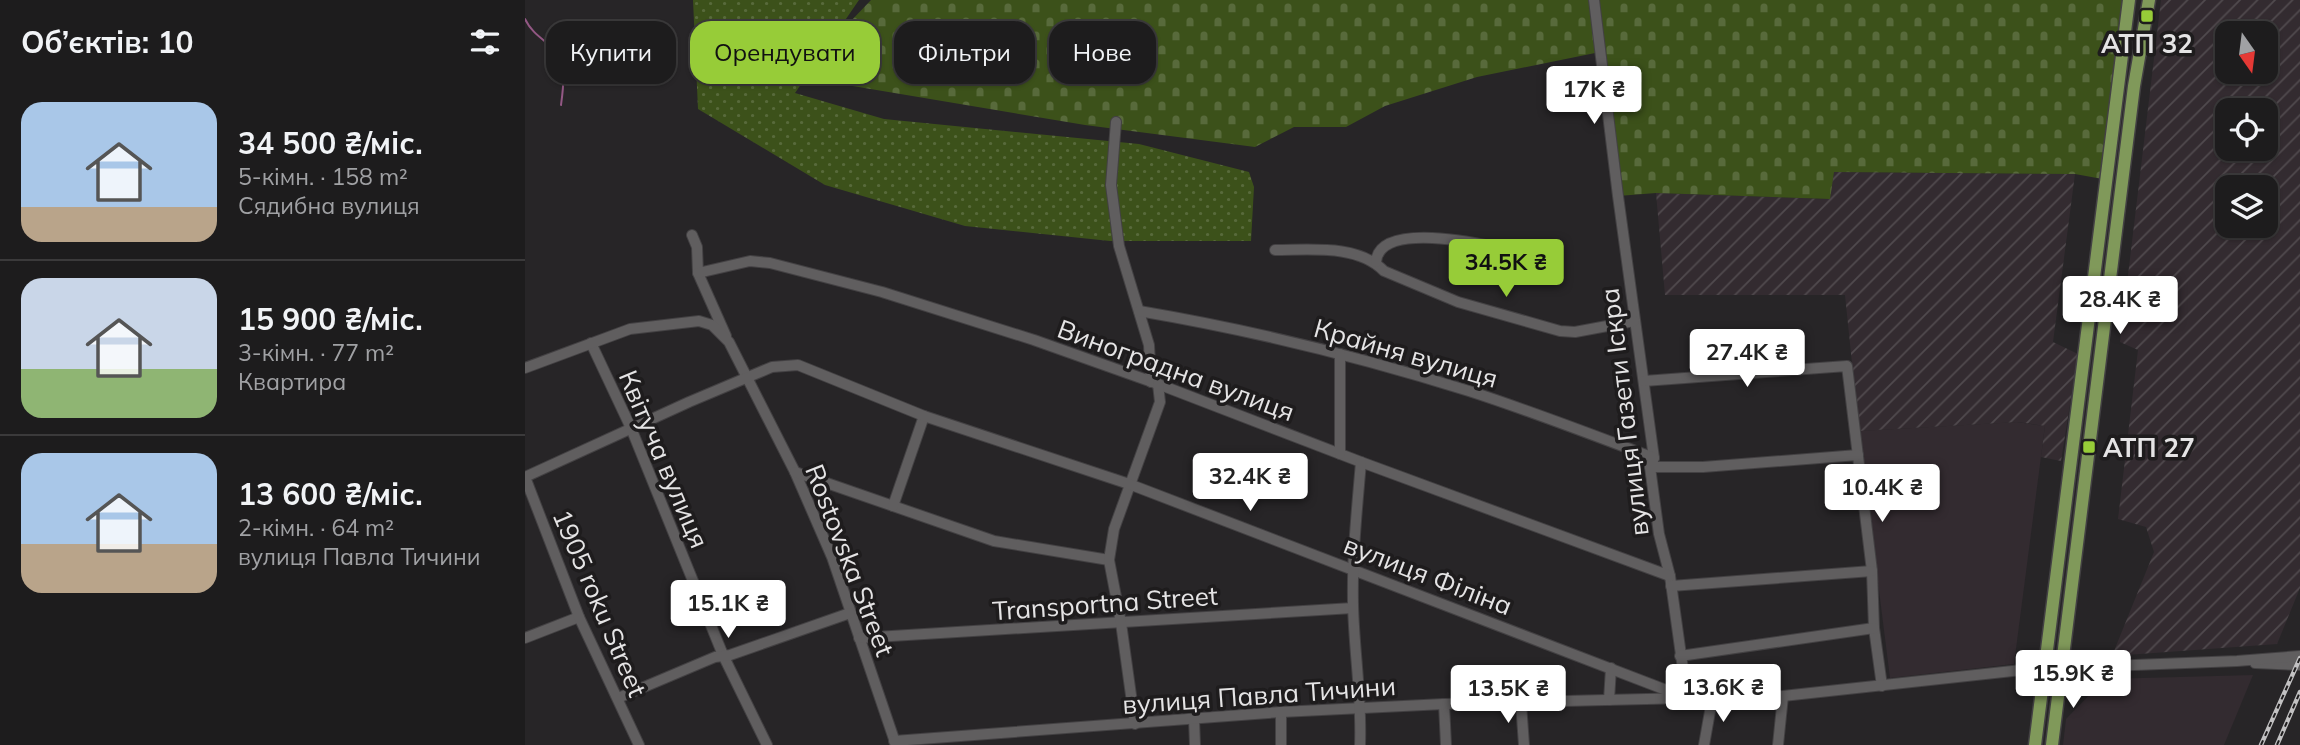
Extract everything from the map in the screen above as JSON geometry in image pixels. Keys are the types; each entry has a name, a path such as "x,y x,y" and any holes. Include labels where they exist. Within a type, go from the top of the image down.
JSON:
{"main road":[{"path":"2035,745 2129,0"},
{"path":"2052,745 2134,86 2149,0"}],"street":[{"name":"вулиця Газети Іскра","path":"1594,0 1634,321 1644,381 1658,534 1670,581 1687,698"},
{"path":"1116,122 1111,185 1119,246 1149,345 1154,383 1160,402 1114,530 1109,560 1135,724"},
{"path":"692,235 697,247 698,273 729,342"},
{"path":"1376,262 1376,256 1395,239 1469,241 1510,250"},
{"path":"1275,250 1353,254 1376,262 1384,271 1458,302 1560,331 1575,332 1634,321"},
{"name":"Виноградна вулиця","path":"698,273 750,261 795,268 882,292 1034,340 1154,383 1670,581"},
{"name":"Крайня вулиця","path":"1139,311 1340,354 1470,391 1652,462 1703,467 1858,455"},
{"path":"525,368 630,329 699,321 712,325 729,342"},
{"name":"Rostovska Street","path":"729,342 795,471 832,557 895,743"},
{"name":"Квітуча вулиця","path":"591,344 631,428 723,655 767,745"},
{"path":"1340,354 1340,454"},
{"name":"вулиця Філіна","path":"747,377 772,367 798,365 924,416 1129,484 1687,698"},
{"path":"1644,381 1847,366 1872,571 1874,628 1882,686"},
{"path":"525,477 747,377"},
{"path":"893,506 924,416"},
{"path":"1360,745 1361,708 1353,608 1353,569 1361,462"},
{"path":"795,471 994,541 1109,560"},
{"name":"1905 roku Street","path":"525,477 579,617 639,745"},
{"path":"1670,581 1872,571"},
{"name":"Transportna Street","path":"859,638 1353,608"},
{"path":"618,698 715,657 730,655 850,613"},
{"path":"525,638 579,617"},
{"path":"1680,656 1874,628"},
{"path":"2237,661 2300,656"},
{"name":"вулиця Павла Тичини","path":"895,743 1281,712 1444,704 1687,698 1712,700 1783,696 2045,669 2237,661"},
{"path":"2237,661 2300,665"},
{"path":"1609,700 1611,668"},
{"path":"1778,745 1783,696"},
{"path":"1704,745 1712,700"},
{"path":"1444,704 1445,745"},
{"path":"1521,704 1524,745"},
{"path":"1281,712 1281,745"},
{"path":"1194,719 1195,745"}],"shaded area":[{"path":"2161,0 2300,0 2300,588 2277,644 2112,656 2154,552 2146,527 2118,519 2138,350 2120,342"},
{"path":"1834,172 2075,174 2053,342 2078,354 2061,461 2041,457 2045,426 2018,422 1859,431 1845,295 1665,295 1656,193 1829,199"},
{"path":"2017,422 2045,426 2014,664 1890,678 1859,431"},
{"path":"2253,675 2224,745 2063,745 2066,719 2105,679"}],"green space":[{"path":"693,0 859,0 845,21 694,21"},
{"path":"871,0 2129,0 2108,180 2075,174 1834,172 1830,199 1656,193 1618,196 1600,52 1477,77 1385,106 1346,127 1294,127 1255,147 1085,125 841,84 880,84 880,21 851,21"},
{"path":"697,84 801,84 795,93 884,119 1139,144 1249,172 1254,187 1251,241 1110,241 965,226 825,185 698,109"}],"waterway":[{"path":"525,19 535,33 556,51 562,62 561,105"}],"railway":[{"path":"2261,745 2300,658"},
{"path":"2277,745 2300,692"}],"place":[{"name":"АТП 32","path":"2147,16"},
{"name":"АТП 27","path":"2089,447"}]}
